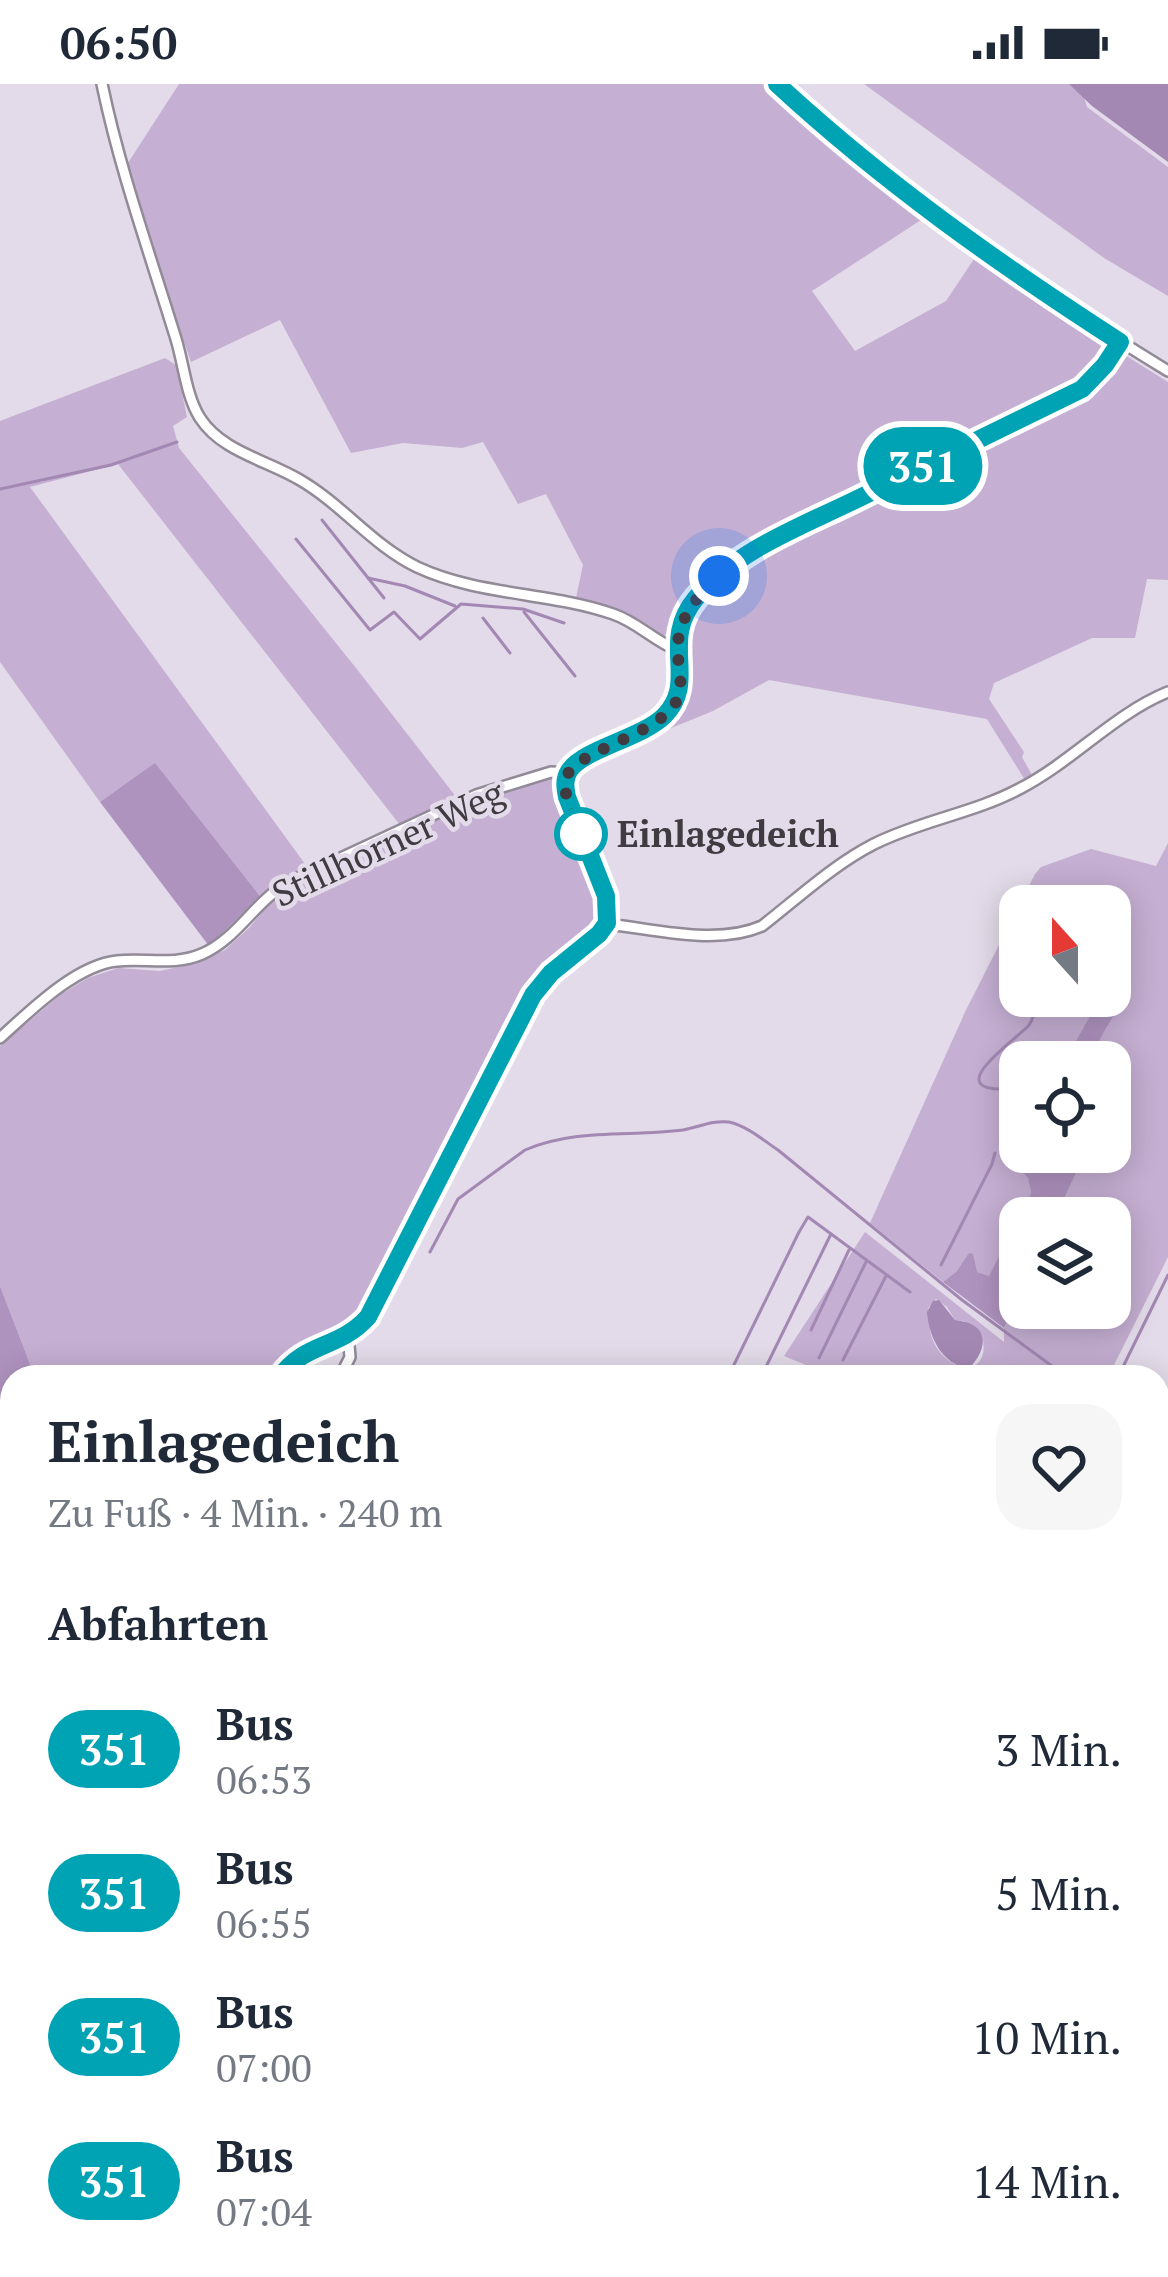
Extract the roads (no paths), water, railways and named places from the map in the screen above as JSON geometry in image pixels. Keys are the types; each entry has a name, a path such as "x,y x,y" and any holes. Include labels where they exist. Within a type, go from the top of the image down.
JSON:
{"street":[{"path":"102,84 132,203 193,402 212,432 318,491 376,542 423,570 614,614 677,650 679,631 691,604 743,558 1082,389 1120,342"},
{"path":"777,84 926,210 1013,273 1168,371"},
{"name":"Stillhorner Weg","path":"0,1038 88,971 115,961 195,957 218,946 260,902 289,883 476,795 551,772 567,773 574,764 639,734 661,720 680,691 677,650"},
{"path":"607,923 728,937 747,933 872,845 1022,788 1139,706 1168,692"},
{"path":"290,1365 299,1355 348,1335 375,1305 533,995 607,923 606,896 567,797 567,773"},
{"path":"346,1365 348,1335"}],"waterway":[{"path":"0,489 111,465 177,442"},
{"path":"322,520 384,598"},
{"path":"296,539 370,630 394,612 420,639 461,604 523,609 564,623"},
{"path":"368,578 405,586 455,606"},
{"path":"524,612 575,676"},
{"path":"483,618 510,653"},
{"path":"1012,1041 1033,1017"},
{"path":"999,1053 979,1080 985,1087 999,1089"},
{"path":"430,1252 458,1199 525,1150 583,1136 663,1132 729,1122 778,1150 962,1300 1051,1365"},
{"path":"941,1265 995,1153"},
{"path":"734,1365 808,1217 910,1292"},
{"path":"767,1365 831,1234"},
{"path":"811,1330 849,1250"},
{"path":"819,1358 866,1262"},
{"path":"1124,1365 1168,1275"},
{"path":"843,1360 886,1276"}],"place":[{"name":"Einlagedeich","path":"581,834"}]}
